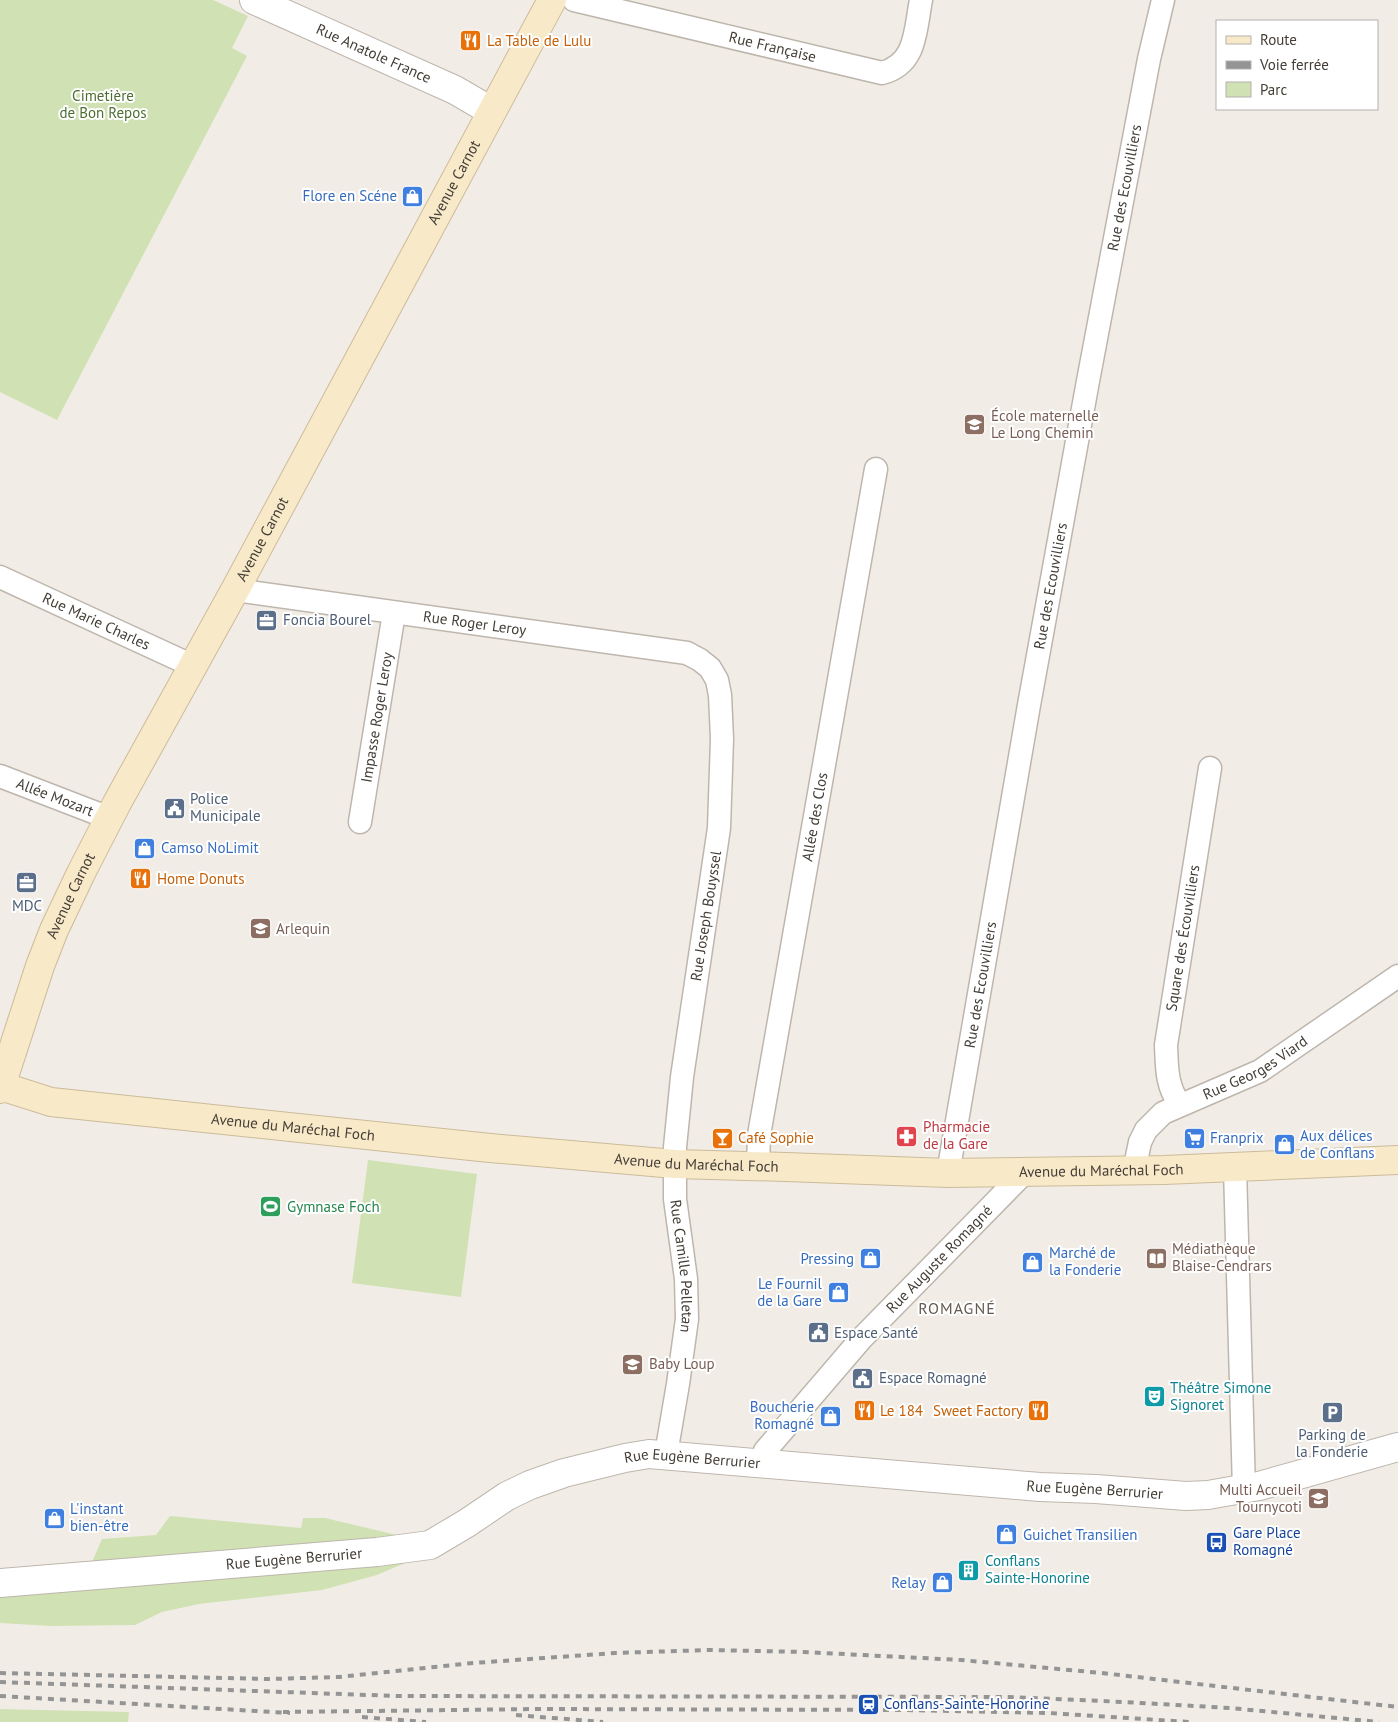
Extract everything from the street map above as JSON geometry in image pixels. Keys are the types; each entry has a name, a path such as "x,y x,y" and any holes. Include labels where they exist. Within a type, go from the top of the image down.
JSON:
{"main road":[{"name":"Avenue Carnot","path":"0,1087 28,1000 54,930 109,818 235,590 552,0"},
{"name":"Avenue du Maréchal Foch","path":"0,1087 51,1102 490,1148 675,1164 948,1173 1134,1171 1398,1160"}],"street":[{"name":"Rue Anatole France","path":"254,0 455,90 491,111"},
{"name":"Rue Française","path":"574,0 882,73 893,70 907,58 911,50 921,0"},
{"name":"Rue des Ecouvilliers","path":"948,1173 1029,705 1086,391 1149,59 1163,0"},
{"name":"Allée des Clos","path":"758,1166 758,1135 876,469"},
{"name":"Rue Marie Charles","path":"0,576 193,666"},
{"name":"Rue Roger Leroy","path":"235,590 687,653 710,668"},
{"name":"Impasse Roger Leroy","path":"360,822 394,613"},
{"name":"Rue Joseph Bouyssel","path":"675,1164 682,1077 719,828 722,739 720,695 717,680 710,668"},
{"name":"Square des Écouvilliers","path":"1180,1105 1172,1093 1167,1075 1166,1044 1210,768"},
{"name":"Allée Mozart","path":"0,776 109,818"},
{"name":"Rue Georges Viard","path":"1134,1171 1140,1142 1146,1130 1164,1113 1260,1071 1398,976"},
{"name":"Rue Camille Pelletan","path":"666,1454 687,1319 686,1279 675,1199 675,1164"},
{"path":"1235,1168 1244,1490"},
{"name":"Rue Auguste Romagné","path":"761,1463 765,1451 861,1339 1025,1172"},
{"name":"Rue Eugène Berrurier","path":"0,1583 378,1552 430,1545 467,1524 507,1496 530,1485 564,1473 649,1454 1040,1487 1208,1496 1244,1490 1398,1447"}],"green space":[{"name":"Cimetière de Bon Repos","path":"0,0 213,0 248,16 232,48 247,56 57,420 0,392"},
{"path":"368,1160 477,1174 461,1297 352,1283"},
{"path":"170,1516 301,1528 303,1518 325,1518 401,1536 412,1560 377,1575 322,1590 199,1604 162,1612 135,1625 52,1626 0,1623 0,1592 81,1587 102,1539 156,1535"},
{"path":"0,1709 129,1712 128,1722 0,1722"}],"railway":[{"path":"0,1673 269,1679 339,1677 473,1663 615,1653 709,1650 803,1652 961,1660 1102,1673 1398,1707"},
{"path":"0,1682 397,1696 1009,1697 1230,1708 1379,1722"},
{"path":"0,1696 290,1713"},
{"path":"283,1712 539,1709 907,1710 1049,1713 1190,1722"},
{"path":"516,1715 603,1722"},
{"path":"362,1717 426,1722"}],"place":[{"name":"La Table de Lulu","path":"471,41"},
{"name":"Flore en Scéne","path":"413,196"},
{"name":"École maternelle Le Long Chemin","path":"975,425"},
{"name":"Foncia Bourel","path":"267,620"},
{"name":"Police Municipale","path":"174,808"},
{"name":"Camso NoLimit","path":"145,848"},
{"name":"Home Donuts","path":"141,879"},
{"name":"MDC","path":"27,883"},
{"name":"Arlequin","path":"260,929"},
{"name":"Pharmacie de la Gare","path":"907,1136"},
{"name":"Café Sophie","path":"722,1138"},
{"name":"Franprix","path":"1194,1138"},
{"name":"Aux délices de Conflans","path":"1284,1145"},
{"name":"Gymnase Foch","path":"271,1207"},
{"name":"Médiathèque Blaise-Cendrars","path":"1156,1258"},
{"name":"Pressing","path":"870,1259"},
{"name":"Marché de la Fonderie","path":"1033,1262"},
{"name":"Le Fournil de la Gare","path":"838,1293"},
{"name":"Espace Santé","path":"818,1333"},
{"name":"Baby Loup","path":"633,1364"},
{"name":"Espace Romagné","path":"863,1378"},
{"name":"Théâtre Simone Signoret","path":"1154,1397"},
{"name":"Le 184","path":"864,1411"},
{"name":"Sweet Factory","path":"1039,1411"},
{"name":"Parking de la Fonderie","path":"1332,1412"},
{"name":"Boucherie Romagné","path":"830,1416"},
{"name":"Multi Accueil Tournycoti","path":"1318,1499"},
{"name":"L'instant bien-être","path":"54,1518"},
{"name":"Guichet Transilien","path":"1007,1535"},
{"name":"Gare Place Romagné","path":"1217,1542"},
{"name":"Conflans Sainte-Honorine","path":"969,1570"},
{"name":"Relay","path":"942,1583"},
{"name":"Conflans-Sainte-Honorine","path":"868,1704"}],"district":[{"name":"ROMAGNÉ","path":"957,1308"}]}
